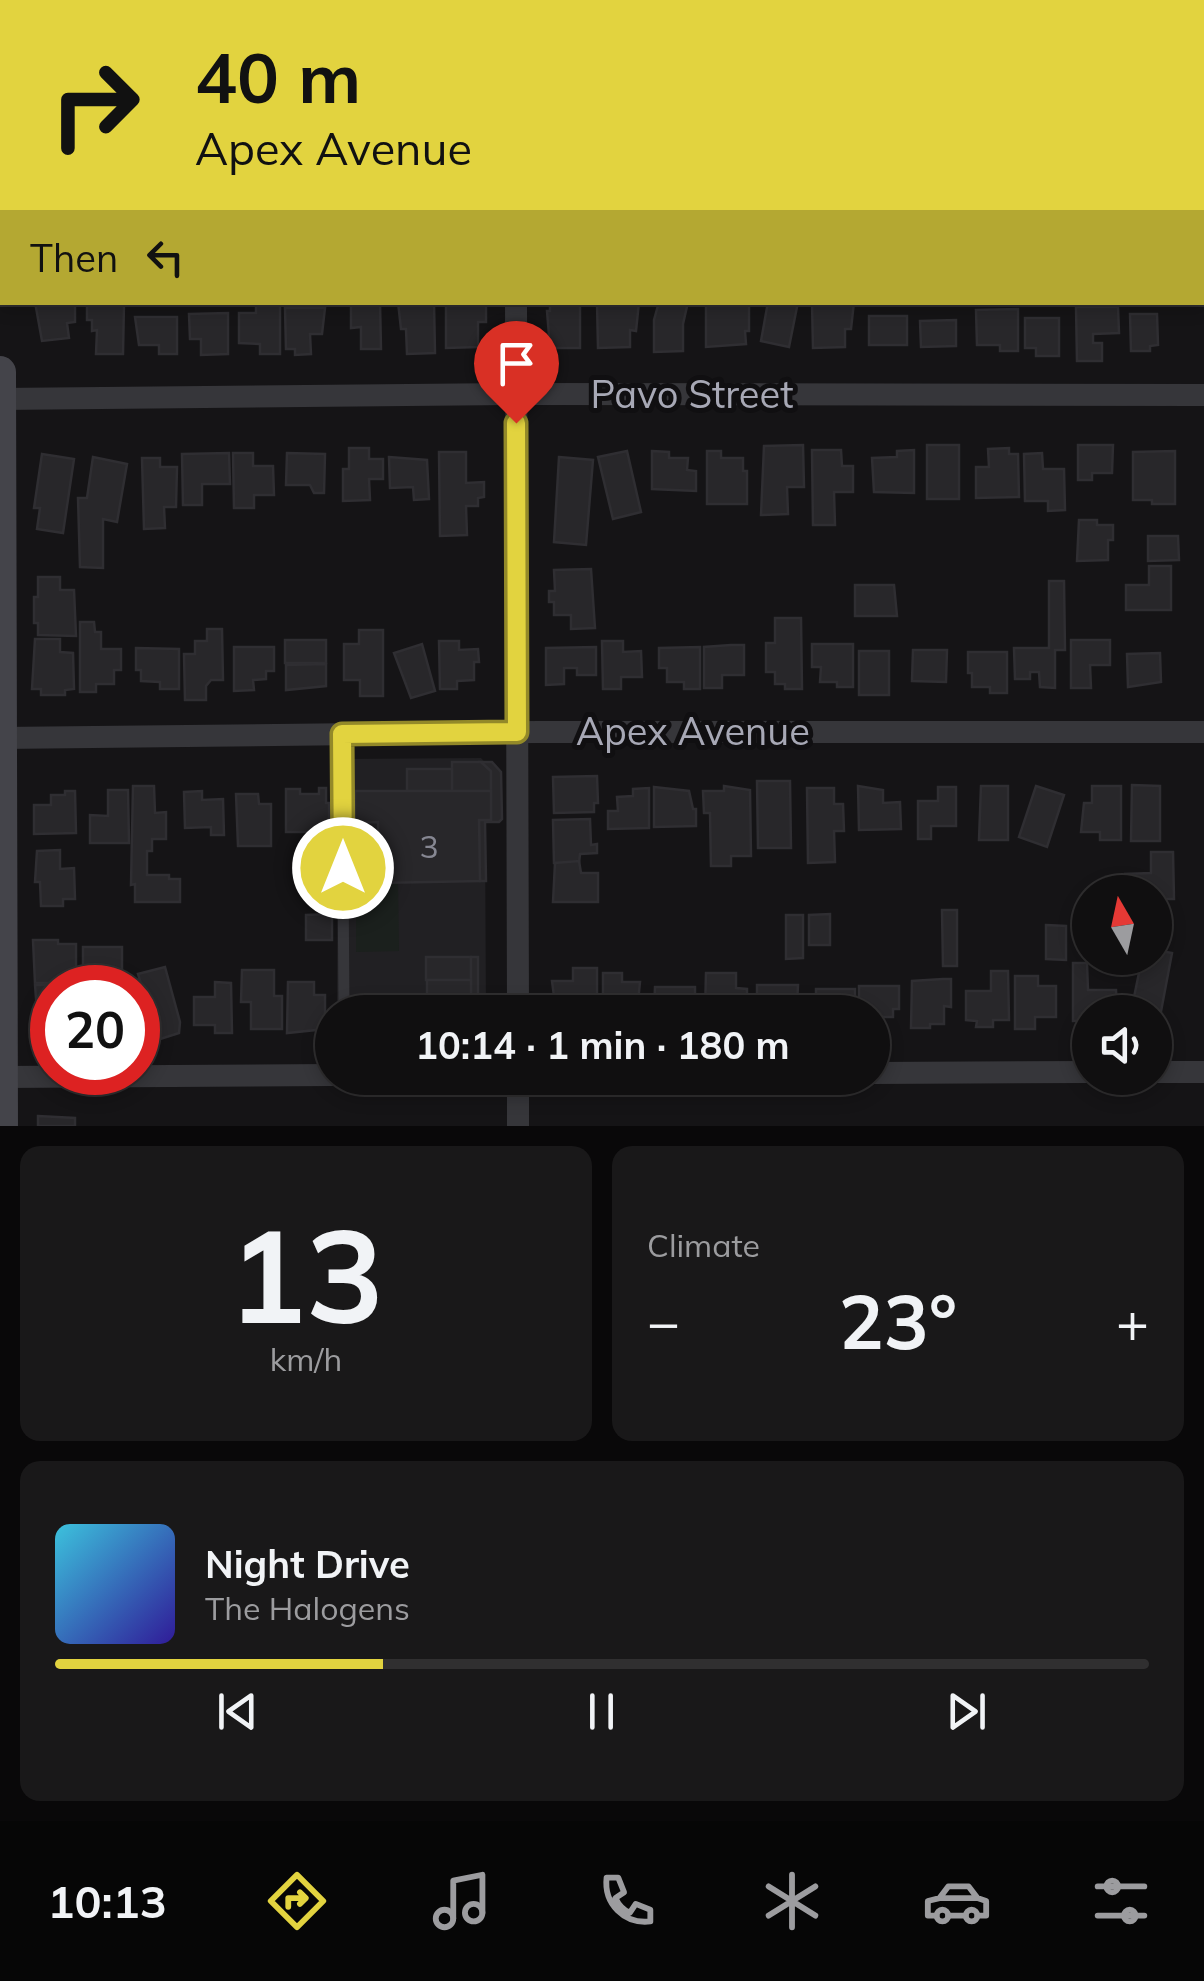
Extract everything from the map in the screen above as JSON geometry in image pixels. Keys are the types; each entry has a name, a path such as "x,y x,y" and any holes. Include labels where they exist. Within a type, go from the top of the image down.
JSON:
{"street":[{"path":"516,305 518,995"},
{"path":"0,372 2,1126"},
{"name":"Pavo Street","path":"0,399 516,394 1204,396"},
{"name":"Apex Avenue","path":"1,738 517,732 1204,732"},
{"path":"890,1073 1072,1072"},
{"path":"1172,1072 1204,1072"},
{"path":"2,1077 315,1075"},
{"path":"518,1095 518,1126"}],"lane":[{"path":"342,734 344,995"}],"shaded area":[{"path":"481,758 493,771 485,822 486,995 337,995 338,759"},
{"path":"356,871 377,871 378,883 398,883 399,951 356,952"}],"building":[{"path":"36,305 75,305 75,322 67,323 69,338 42,341"},
{"path":"87,305 124,305 123,354 96,354 97,330 92,331 92,320 87,320"},
{"path":"256,305 280,305 280,354 260,354 260,344 239,343 239,313 256,313"},
{"path":"351,305 380,305 381,349 361,349 361,327 351,328"},
{"path":"398,305 434,305 435,353 407,354 406,329 401,329"},
{"path":"446,305 486,305 486,322 478,322 478,347 446,348"},
{"path":"550,305 580,305 580,348 550,348"},
{"path":"597,305 639,305 636,331 630,330 630,347 598,348"},
{"path":"658,305 687,305 683,351 654,352"},
{"path":"706,305 749,305 746,344 706,347"},
{"path":"767,305 797,305 789,347 761,341"},
{"path":"812,305 854,305 851,329 845,329 845,347 813,348"},
{"path":"1076,307 1118,307 1119,333 1093,334 1093,343 1102,343 1102,361 1077,361"},
{"path":"285,308 325,308 322,334 310,334 311,354 295,355 295,349 286,349"},
{"path":"1018,309 1018,351 1000,351 1000,345 977,345 976,310"},
{"path":"228,313 228,354 201,355 201,339 190,339 189,314"},
{"path":"1130,314 1157,314 1158,345 1150,346 1150,351 1131,351"},
{"path":"869,316 907,316 907,345 869,345"},
{"path":"135,317 177,317 177,354 159,354 159,345 139,345"},
{"path":"1025,318 1059,318 1059,356 1036,356 1036,348 1025,348"},
{"path":"956,320 956,346 921,347 920,321"},
{"path":"803,445 804,487 787,487 788,514 761,515 764,446"},
{"path":"927,445 959,445 959,499 927,499"},
{"path":"1078,445 1113,445 1112,473 1092,473 1092,480 1078,480"},
{"path":"349,448 369,448 369,459 383,459 383,479 369,479 370,500 343,501 343,469 349,469"},
{"path":"1009,448 1009,454 1018,454 1019,497 976,498 976,467 989,467 988,449"},
{"path":"812,450 841,450 842,466 853,466 853,492 834,492 835,525 813,525"},
{"path":"914,450 914,493 874,492 872,458 897,457 897,451"},
{"path":"627,451 641,512 613,519 598,457"},
{"path":"652,451 669,452 669,458 688,458 687,470 696,471 696,491 652,489"},
{"path":"707,451 721,451 721,458 743,458 747,504 707,504"},
{"path":"1175,451 1175,504 1133,500 1133,452"},
{"path":"439,452 466,452 466,483 484,482 484,497 478,498 478,506 466,506 467,535 440,536"},
{"path":"229,453 230,484 202,484 202,505 183,505 182,454"},
{"path":"233,453 253,453 253,466 273,466 274,495 254,495 254,508 234,508"},
{"path":"287,453 325,454 324,493 314,493 310,485 286,485"},
{"path":"1042,453 1043,469 1064,469 1065,510 1048,511 1048,501 1025,501 1024,454"},
{"path":"42,454 74,459 63,533 37,529 40,508 34,508"},
{"path":"93,457 127,464 117,522 103,519 103,568 80,567 78,498 87,498"},
{"path":"389,457 427,460 429,499 414,500 413,487 390,488"},
{"path":"559,457 593,460 586,545 554,542"},
{"path":"142,458 160,458 160,467 177,467 176,507 164,507 165,528 144,529"},
{"path":"1079,520 1113,525 1108,560 1077,561"},
{"path":"1148,536 1178,536 1179,560 1148,561"},
{"path":"1149,566 1171,566 1171,610 1126,610 1126,585 1149,585"},
{"path":"591,569 595,628 571,629 571,615 554,615 554,602 549,602 549,591 555,591 554,570"},
{"path":"38,577 60,577 60,590 74,590 76,636 38,635 34,597 38,597"},
{"path":"1049,581 1064,581 1065,650 1055,650 1055,688 1040,687 1039,672 1030,672 1030,679 1015,679 1014,648 1049,648"},
{"path":"855,585 894,585 897,616 855,616"},
{"path":"775,618 801,618 802,689 785,689 785,684 775,684 775,672 766,672 766,643 775,643"},
{"path":"80,622 94,622 95,632 101,632 101,649 121,649 121,670 114,670 114,684 96,684 96,692 80,692"},
{"path":"207,629 222,629 223,680 211,680 206,686 206,700 185,700 184,654 195,654 195,641 207,641"},
{"path":"359,630 383,630 383,696 360,696 360,680 344,680 344,644 359,644"},
{"path":"35,639 60,639 60,652 73,653 74,689 65,690 65,695 41,695 41,689 32,689"},
{"path":"285,640 326,640 326,663 285,663"},
{"path":"1071,640 1110,640 1110,665 1090,665 1091,688 1071,688"},
{"path":"439,641 459,641 459,650 478,649 474,680 457,681 457,689 440,689"},
{"path":"602,641 623,641 623,652 641,651 642,677 621,677 621,689 603,689"},
{"path":"422,644 435,691 411,698 394,653"},
{"path":"812,644 853,644 853,687 820,682 821,667 812,667"},
{"path":"744,645 744,675 722,675 722,688 704,688 704,647"},
{"path":"234,647 274,647 274,671 266,671 266,679 253,680 254,690 234,691"},
{"path":"596,647 596,675 577,675 577,668 564,668 564,684 546,685 546,648"},
{"path":"700,647 700,689 684,689 684,682 667,682 667,668 659,668 659,648"},
{"path":"136,648 179,649 179,689 160,689 160,682 141,681 141,670 136,670"},
{"path":"913,650 947,650 946,682 912,681"},
{"path":"859,651 889,651 889,695 859,695"},
{"path":"968,652 1007,652 1007,693 990,693 990,687 972,687"},
{"path":"1160,653 1161,682 1128,687 1127,654"},
{"path":"326,664 326,686 286,690 286,665"},
{"path":"452,762 481,762 491,771 491,791 452,791"},
{"path":"481,762 492,762 501,772 502,819 485,822 486,881 480,881 479,820 491,820 491,771"},
{"path":"407,769 452,769 452,791 407,791"},
{"path":"597,776 598,803 594,803 594,812 554,813 553,777"},
{"path":"757,781 790,781 791,848 758,848"},
{"path":"1132,785 1160,786 1160,841 1131,841"},
{"path":"133,786 154,786 155,813 166,812 166,839 152,839 152,851 147,851 147,875 180,879 180,902 135,902 135,884 131,885"},
{"path":"724,786 750,790 751,856 731,856 731,866 711,866 710,813 704,813 703,791 724,791"},
{"path":"858,786 883,790 883,803 900,802 901,829 859,830"},
{"path":"981,786 1008,786 1008,840 979,840"},
{"path":"1036,786 1064,795 1047,847 1019,837"},
{"path":"1092,786 1121,786 1121,840 1100,840 1100,832 1081,832 1084,803 1092,803"},
{"path":"654,787 689,791 696,809 696,826 654,827"},
{"path":"938,787 956,787 956,826 931,826 931,839 918,839 918,801 938,801"},
{"path":"319,788 326,788 329,832 286,832 286,789 319,794"},
{"path":"649,788 649,828 608,829 608,811 618,811 617,797 633,796 633,789"},
{"path":"807,788 834,788 834,804 843,804 844,831 834,831 835,862 808,863"},
{"path":"108,790 128,790 129,843 90,843 90,815 108,816"},
{"path":"65,791 75,791 76,833 34,834 34,805 51,805 51,795 65,795"},
{"path":"202,791 202,800 223,799 224,835 211,835 211,827 185,828 184,792"},
{"path":"355,791 491,791 491,820 479,820 480,881 378,883 378,822 355,823"},
{"path":"236,794 258,794 259,804 271,804 271,846 238,846"},
{"path":"590,819 591,845 597,844 597,853 580,854 579,863 554,863 553,820"},
{"path":"334,849 334,895 314,896 314,882 307,882 307,870 314,870 314,850"},
{"path":"60,850 60,869 74,868 75,899 63,899 63,906 41,906 40,882 35,882 37,851"},
{"path":"1151,852 1173,852 1174,899 1172,875 1125,875 1151,873"},
{"path":"579,861 581,873 598,873 598,902 553,902 555,863"},
{"path":"942,910 957,910 957,966 943,966"},
{"path":"332,914 332,940 306,940 306,915"},
{"path":"830,914 830,945 809,945 809,915"},
{"path":"786,915 803,915 803,958 786,959"},
{"path":"1046,925 1066,926 1066,960 1046,959"},
{"path":"33,940 76,944 76,965 34,965"},
{"path":"83,947 122,947 122,965 83,965"},
{"path":"426,957 471,957 471,980 426,980"},
{"path":"471,957 478,957 478,995 471,995"},
{"path":"165,967 180,1022 179,1033 160,1039 160,968"},
{"path":"573,968 597,968 597,995 554,995 552,981 573,981"},
{"path":"242,970 274,970 274,996 282,996 282,1029 251,1029 251,1002 241,1002"},
{"path":"991,971 1008,971 1009,1020 993,1020 993,1027 976,1027 977,1021 966,1020 966,991 991,991"},
{"path":"603,973 622,973 622,982 640,982 639,995 603,995"},
{"path":"706,973 736,973 736,988 747,989 747,995 705,995"},
{"path":"1073,975 1087,975 1088,990 1116,990 1116,995 1073,995"},
{"path":"1139,975 1168,975 1164,995 1134,995"},
{"path":"1015,976 1038,976 1038,986 1056,986 1056,1017 1035,1017 1035,1029 1015,1029"},
{"path":"951,979 951,1007 944,1006 944,1024 911,1028 912,981"},
{"path":"427,980 471,980 471,995 427,995"},
{"path":"215,982 231,983 232,1033 215,1033 215,1025 194,1025 194,997 215,997"},
{"path":"288,982 314,982 315,1030 287,1033"},
{"path":"757,985 798,985 798,995 757,995"},
{"path":"859,986 899,986 899,1009 893,1009 890,1017 890,995 859,995"},
{"path":"655,987 695,987 695,995 655,995"},
{"path":"816,989 855,989 855,995 816,995"},
{"path":"38,1116 75,1118 75,1126 38,1126"}],"route":[{"path":"343,868 342,734 517,732 516,423"}]}
